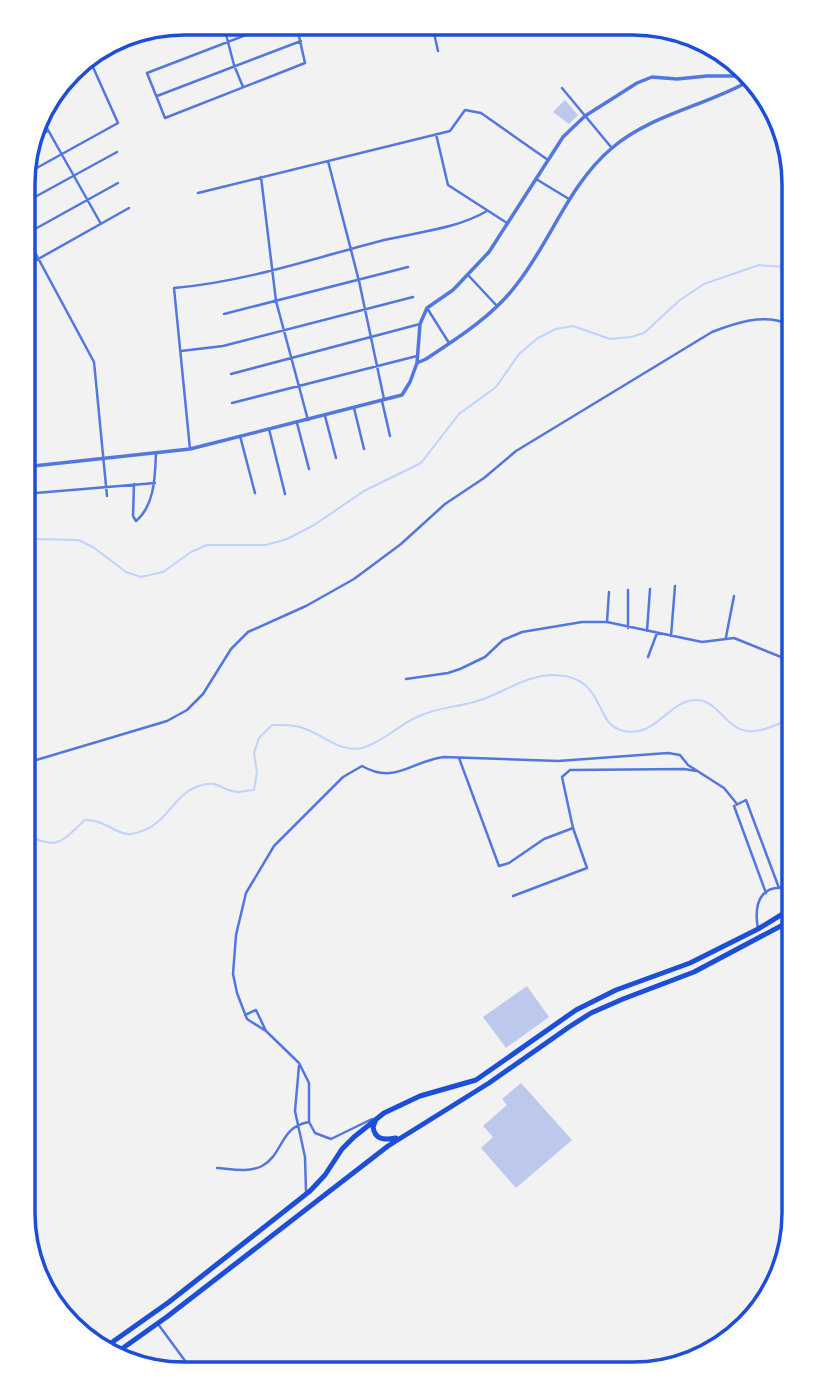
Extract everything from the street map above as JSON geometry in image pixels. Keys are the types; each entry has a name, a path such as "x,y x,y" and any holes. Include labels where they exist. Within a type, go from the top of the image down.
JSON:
{"main road":[{"path":"111,1343 169,1302 306,1196 325,1175 342,1149 384,1113 420,1096 483,1076 576,1010 616,990 690,963 758,929 782,914"},
{"path":"122,1349 400,1138 489,1083 591,1013 694,972 782,925"},
{"path":"376,1119 373,1127 377,1137 382,1140 400,1138"}],"street":[{"path":"226,35 243,87"},
{"path":"244,35 147,73 164,118 304,63 299,35"},
{"path":"434,35 438,51"},
{"path":"156,97 301,41"},
{"path":"36,168 118,123 92,67"},
{"path":"35,466 190,449 402,395 417,363 420,324 427,308 453,290 489,252 563,137 585,116 637,83 652,77 736,77"},
{"path":"417,363 449,343 497,306 517,285 569,200 592,167 612,148 653,121 741,82"},
{"path":"562,88 612,148"},
{"path":"198,193 436,134 453,128 465,110 481,113 548,160"},
{"path":"46,127 100,224"},
{"path":"44,133 48,131"},
{"path":"436,134 448,185 508,224"},
{"path":"35,197 117,152"},
{"path":"328,161 359,281 390,436"},
{"path":"261,177 276,301 308,420"},
{"path":"536,179 569,200"},
{"path":"35,228 118,183"},
{"path":"35,260 129,208"},
{"path":"190,449 174,288 208,285 470,221 486,211"},
{"path":"35,252 94,362 107,496"},
{"path":"224,314 408,267"},
{"path":"468,275 497,306"},
{"path":"181,351 223,346 413,297"},
{"path":"427,308 449,343"},
{"path":"35,760 167,721 187,710 203,694 238,640 248,632 306,606 354,579 401,544 445,504 484,478 516,451 712,332 738,322 782,322"},
{"path":"231,374 420,324"},
{"path":"232,403 417,356"},
{"path":"354,408 364,449"},
{"path":"325,416 337,458"},
{"path":"297,422 309,468"},
{"path":"270,429 285,494"},
{"path":"240,436 255,493"},
{"path":"134,484 133,516 136,521 142,514 155,483 156,453"},
{"path":"35,493 155,483"},
{"path":"671,636 675,586"},
{"path":"647,631 650,589"},
{"path":"628,590 628,628"},
{"path":"607,622 608,592"},
{"path":"726,637 734,596"},
{"path":"405,679 460,669 485,657 503,640 532,629 570,623 607,622 705,642 734,638 782,657"},
{"path":"648,656 657,633"},
{"path":"384,1113 331,1139 316,1133 309,1122 309,1083 299,1063 266,1031 247,1020 233,974 236,935 246,893 274,846 343,777 362,766 385,775 432,758 558,761 668,752 680,755 688,765 724,788 737,804"},
{"path":"459,758 499,866 509,863 544,839 573,828"},
{"path":"513,896 587,868 573,828 562,777 565,772 684,769 698,771"},
{"path":"766,893 734,806 746,800 779,888"},
{"path":"758,929 755,908 757,900 766,893 782,888"},
{"path":"245,1015 256,1010 266,1031"},
{"path":"299,1063 295,1111 307,1178 306,1196"},
{"path":"217,1168 241,1170 261,1167 274,1156 282,1140 298,1124 309,1122"},
{"path":"158,1324 186,1362"}],"building":[{"path":"565,100 578,115 569,124 553,112"},
{"path":"527,986 549,1017 506,1048 483,1017"},
{"path":"521,1083 572,1140 516,1188 481,1148 493,1137 483,1126 507,1105 502,1099"}],"waterway":[{"path":"35,539 78,540 93,547 126,572 141,577 163,572 191,552 207,545 266,545 287,539 314,525 364,491 421,463 459,414 496,387 519,354 538,338 556,329 573,326 610,339 631,337 644,333 680,300 704,284 759,265 782,267"},
{"path":"35,839 57,842 85,820 131,834 153,825 180,797 196,787 215,784 237,792 254,790 257,773 254,753 259,738 272,725 299,727 346,748 362,748 421,715 484,699 524,681 544,676 572,678 584,684 592,692 607,720 624,731 645,729 677,706 695,700 710,704 740,729 760,730 782,722"}]}
